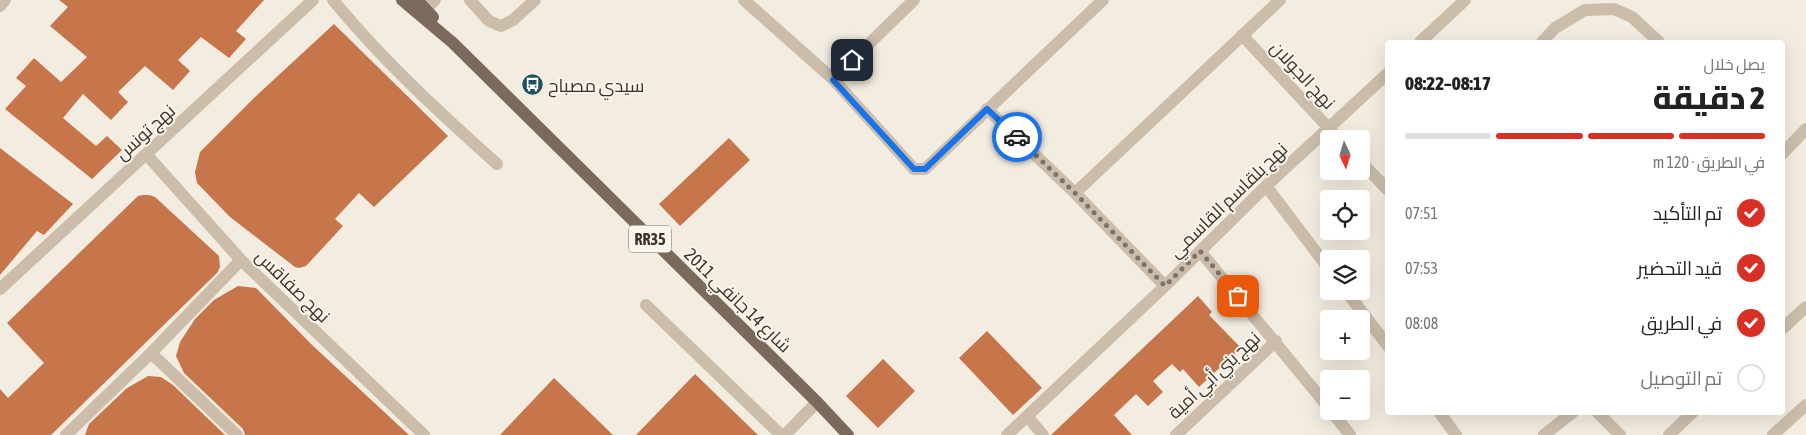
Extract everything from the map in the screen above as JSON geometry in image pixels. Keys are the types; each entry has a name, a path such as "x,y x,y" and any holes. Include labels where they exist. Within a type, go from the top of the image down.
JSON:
{"main road":[{"name":"شارع 14 جانفي 2011","path":"402,0 453,42"},
{"name":"شارع 14 جانفي 2011","path":"421,5 453,42 817,402 848,435"}],"street":[{"path":"0,6 5,0"},
{"name":"نهج تونس","path":"0,289 313,0"},
{"path":"333,0 370,43 440,114 497,164"},
{"path":"421,5 436,0"},
{"path":"470,0 489,21 501,26 513,20 535,0"},
{"path":"744,0 833,80 914,169 925,169 1103,0"},
{"path":"833,80 914,0"},
{"path":"1075,193 1280,0"},
{"path":"1422,40 1465,0"},
{"path":"1544,40 1554,28 1585,10 1614,10 1632,17 1657,40"},
{"name":"نهج الجولان","path":"1242,35 1329,128"},
{"name":"نهج بلقاسم القاسمي","path":"1007,435 1165,286 1266,186 1385,75"},
{"path":"987,109 1075,193 1165,286"},
{"path":"1785,151 1806,129"},
{"name":"نهج صفاقس","path":"146,154 241,260 424,435"},
{"path":"1370,171 1385,187"},
{"path":"1266,186 1320,257"},
{"path":"1200,251 1320,397"},
{"path":"66,435 151,353 241,260"},
{"path":"1353,300 1385,342"},
{"path":"646,305 781,435"},
{"path":"1785,326 1806,307"},
{"name":"نهج بني أبي أمية","path":"1176,435 1276,341"},
{"path":"151,353 237,435"},
{"path":"785,435 817,402"},
{"path":"1773,435 1806,405"},
{"path":"1445,415 1456,435"},
{"path":"1544,435 1570,415"},
{"path":"1600,415 1620,435"},
{"path":"1669,435 1690,415"},
{"path":"1027,416 1043,435"},
{"path":"1339,420 1350,435"}],"building":[{"path":"59,0 264,0 236,31 246,39 229,58 201,37 178,60 190,71 173,90 145,66 118,92 128,102 111,120 83,94 63,118 96,146 107,136 122,150 92,179 5,109 26,86 16,78 34,58 61,82 87,57 50,26 68,7"},
{"path":"334,24 448,136 374,207 359,193 335,219 343,226 306,266 299,268 295,267 230,217 197,183 195,172 200,152 255,97"},
{"path":"729,138 750,160 680,226 659,204"},
{"path":"0,148 73,204 44,235 37,231 0,275"},
{"path":"138,196 155,197 219,256 220,267 217,273 51,435 0,435 0,389 8,398 44,363 7,323"},
{"path":"238,286 256,288 311,344 409,435 245,435 243,429 184,373 176,356 180,342 195,319 214,300"},
{"path":"1198,296 1212,312 1209,315 1241,348 1199,387 1183,369 1180,372 1172,364 1153,381 1163,392 1148,406 1136,394 1114,415 1132,435 1051,435"},
{"path":"987,331 1042,388 1013,415 959,358"},
{"path":"883,359 915,391 878,428 846,396"},
{"path":"695,374 758,435 636,435"},
{"path":"148,376 161,377 173,385 225,435 85,435 89,424 127,388"},
{"path":"554,378 613,435 500,435"}],"way so far":[{"path":"1017,137 1075,193 1165,286 1200,251 1238,296"}],"place":[{"name":"سيدي مصباح","path":"532,85"}],"route":[{"path":"852,60 833,80 914,169 925,169 987,109 1017,137"}]}
